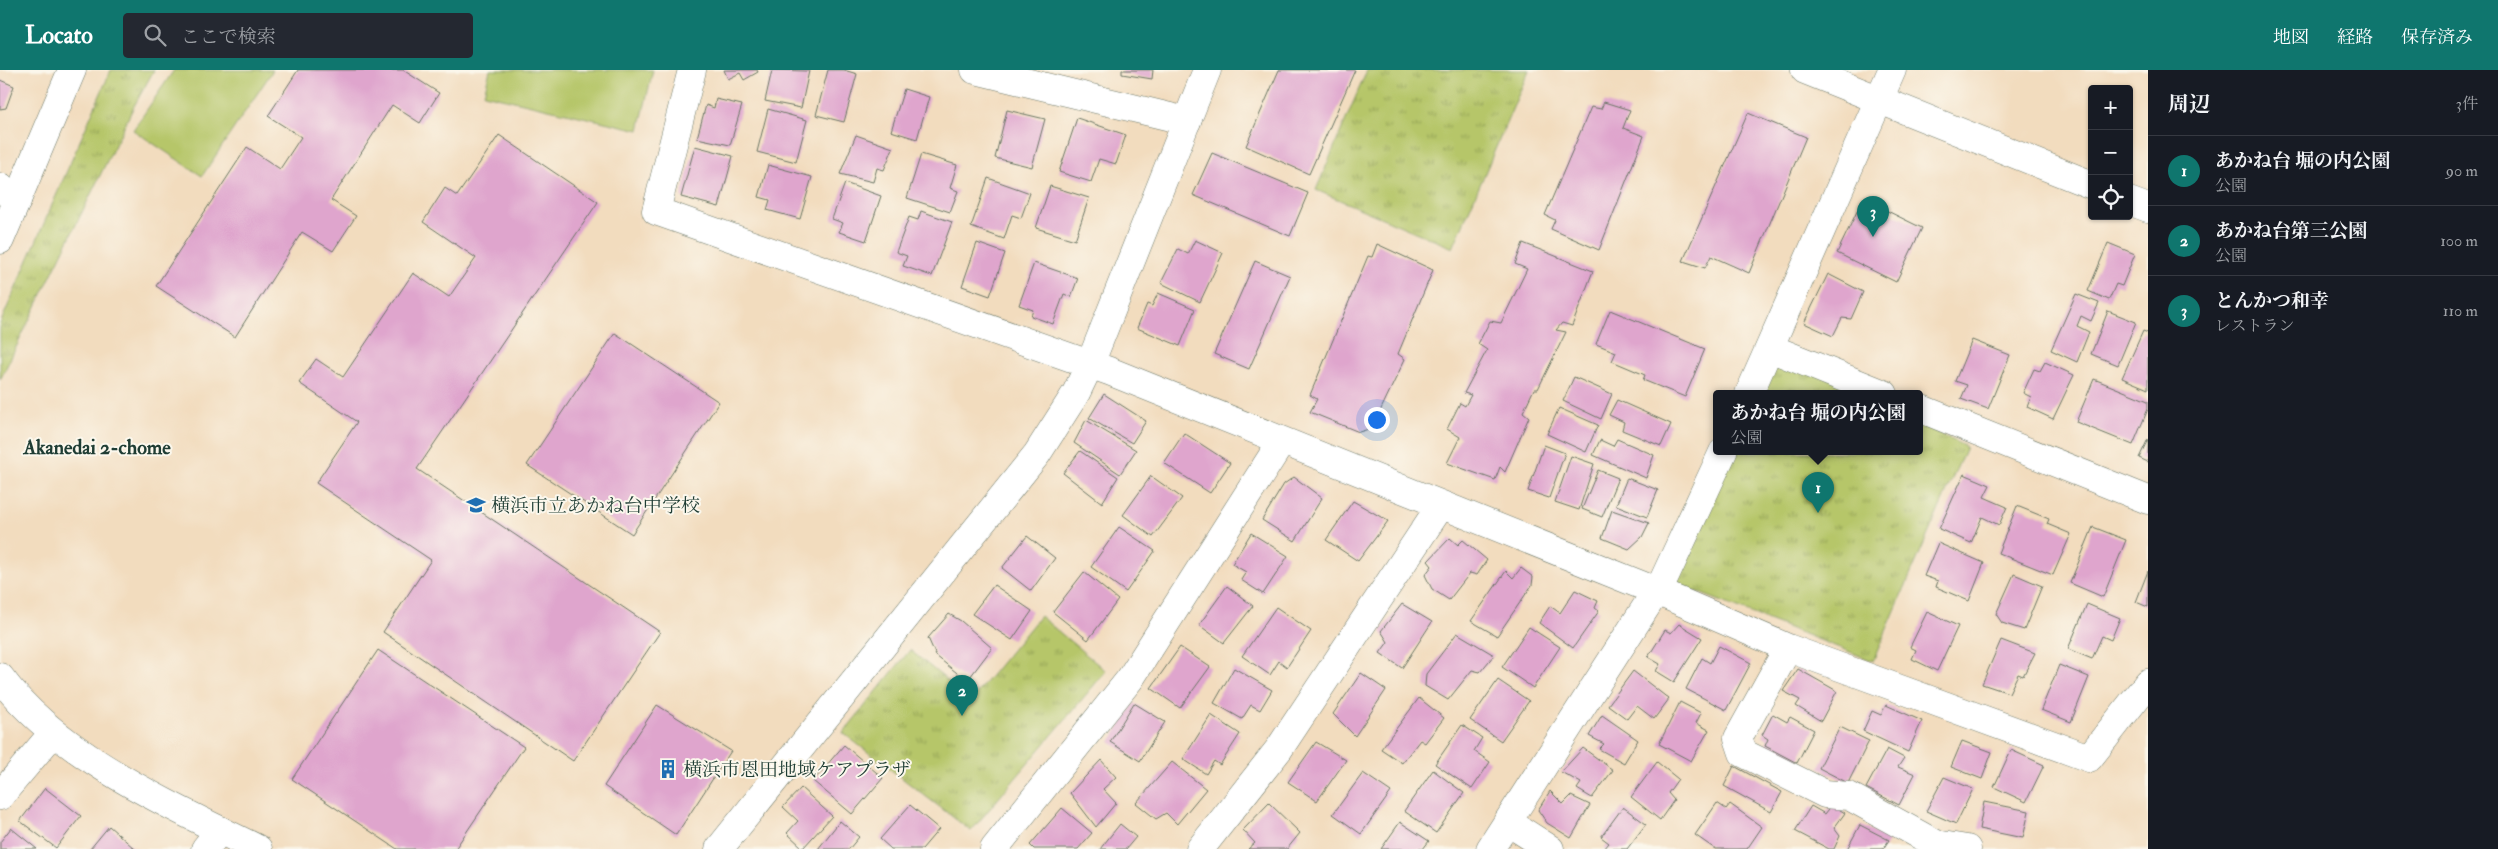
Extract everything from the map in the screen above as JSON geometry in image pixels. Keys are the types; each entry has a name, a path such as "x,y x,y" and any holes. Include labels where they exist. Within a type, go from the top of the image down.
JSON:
{"street":[{"path":"0,240 8,194 72,70"},
{"path":"692,70 656,211 1090,364 1656,591 1788,648 2089,758 2148,684"},
{"path":"976,70 1187,121"},
{"path":"719,849 1037,454 1076,393 1090,364 1207,70"},
{"path":"1805,70 2088,183"},
{"path":"1751,390 1892,70"},
{"path":"2133,202 2148,208"},
{"path":"1770,348 1874,390"},
{"path":"1923,410 2148,500"},
{"path":"994,849 1130,679 1282,441"},
{"path":"1490,849 1664,580 1722,455"},
{"path":"1200,849 1279,749 1441,505"},
{"path":"1788,648 1738,738 1743,753 1825,794 1849,796 1936,844 1967,849"},
{"path":"0,677 53,733 92,760 160,800 212,840 258,849"},
{"path":"0,796 53,733"},
{"path":"1508,822 1550,849"}],"green space":[{"path":"111,70 154,70 134,106 0,380 0,324"},
{"path":"174,70 273,70 202,176 133,130"},
{"path":"490,70 653,70 639,130 484,94"},
{"path":"1367,70 1529,70 1453,248 1316,190"},
{"path":"1780,353 1854,390 1761,390"},
{"path":"1923,425 1966,447 1873,661 1664,579 1728,455 1923,455"},
{"path":"1040,616 1106,671 971,831 843,733 910,650 971,700"}],"building":[{"path":"298,70 403,70 439,93 420,123 392,105 331,200 356,216 333,251 302,232 235,337 156,286 247,147 280,169 301,137 268,116"},
{"path":"724,70 757,70 758,72 744,80 740,73 728,79"},
{"path":"772,70 809,71 801,108 765,101"},
{"path":"828,70 844,70 857,74 844,122 816,115"},
{"path":"1122,70 1153,70 1152,79 1122,74"},
{"path":"1279,70 1355,70 1309,174 1246,146"},
{"path":"0,80 14,86 6,108 0,109"},
{"path":"904,89 929,97 917,139 891,131"},
{"path":"716,99 742,105 730,145 697,138 706,105 714,108"},
{"path":"1604,102 1630,110 1623,128 1644,136 1599,250 1551,229 1555,220 1545,215 1591,107 1601,109"},
{"path":"768,109 807,120 796,162 757,152"},
{"path":"1007,110 1045,119 1032,167 995,158"},
{"path":"1748,113 1806,137 1749,273 1711,256 1705,268 1683,261"},
{"path":"1077,118 1126,135 1116,164 1099,159 1091,182 1059,172"},
{"path":"499,135 598,202 417,469 660,632 573,761 383,632 431,560 316,483 357,422 299,383 316,359 343,377 413,273 449,297 476,258 423,222 445,188 457,196"},
{"path":"856,135 893,148 884,170 877,168 873,182 840,174"},
{"path":"695,146 733,156 719,207 681,197"},
{"path":"1212,153 1308,193 1290,236 1193,195"},
{"path":"921,154 957,165 950,188 958,191 950,212 907,198"},
{"path":"768,165 812,177 800,219 767,210 770,200 759,197"},
{"path":"988,178 1030,193 1021,218 1012,215 1004,239 971,227"},
{"path":"845,183 881,196 866,241 839,232 843,223 832,219"},
{"path":"1050,186 1089,198 1075,240 1036,228"},
{"path":"1863,199 1922,228 1896,282 1837,253"},
{"path":"921,211 952,222 932,276 903,266 907,256 896,252 909,217 918,220"},
{"path":"1195,240 1223,253 1200,302 1161,283 1178,249 1188,254"},
{"path":"977,243 1005,253 990,296 962,286"},
{"path":"1523,243 1593,271 1572,326 1562,323 1556,330 1566,332 1538,389 1534,389 1523,412 1529,417 1505,472 1500,467 1495,480 1447,463 1460,437 1447,429 1460,403 1465,406 1471,395 1464,393 1487,350 1478,344 1490,321 1501,323 1527,269 1515,264"},
{"path":"2108,243 2135,254 2122,286 2116,284 2109,300 2088,291"},
{"path":"1377,244 1433,270 1398,354 1405,359 1372,428 1359,432 1310,412 1317,399 1310,395 1368,256 1372,257"},
{"path":"1255,261 1290,276 1249,369 1214,354"},
{"path":"1034,263 1078,278 1071,297 1064,294 1053,324 1031,316 1033,310 1019,305"},
{"path":"1828,274 1863,292 1851,319 1842,318 1833,336 1804,323"},
{"path":"1158,293 1195,309 1180,346 1137,328 1147,304 1152,306"},
{"path":"2076,294 2099,303 2091,321 2081,316 2077,326 2089,332 2077,362 2051,350"},
{"path":"1610,310 1705,349 1685,397 1643,380 1645,375 1612,361 1616,352 1596,344"},
{"path":"2108,311 2136,322 2118,365 2091,354"},
{"path":"2143,331 2148,333 2148,389 2122,378"},
{"path":"615,333 719,402 632,534 527,465"},
{"path":"1972,340 2010,355 1988,409 1961,399 1967,385 1955,381"},
{"path":"2045,362 2074,375 2053,419 2027,407 2031,397 2023,393 2034,369 2040,371"},
{"path":"1574,377 1612,394 1601,419 1563,401"},
{"path":"2094,379 2148,401 2148,409 2133,445 2076,422"},
{"path":"1104,394 1146,421 1132,443 1089,418"},
{"path":"1617,400 1671,424 1661,446 1622,430 1624,422 1609,415"},
{"path":"1559,408 1598,425 1586,452 1547,434"},
{"path":"1086,420 1136,450 1120,474 1074,443"},
{"path":"1184,433 1230,463 1210,493 1164,463"},
{"path":"1617,439 1654,455 1646,478 1593,455 1600,440 1613,446"},
{"path":"2148,439 2148,462 2139,458"},
{"path":"1544,445 1565,453 1549,498 1528,491"},
{"path":"1080,451 1118,477 1102,503 1063,473"},
{"path":"1571,456 1594,464 1579,510 1555,502"},
{"path":"1598,470 1618,478 1602,517 1582,509"},
{"path":"1964,474 1990,485 1984,497 2007,507 1999,525 1982,517 1971,543 1939,529"},
{"path":"1151,476 1182,498 1153,537 1123,515"},
{"path":"1294,477 1322,498 1295,541 1262,520 1284,484"},
{"path":"1627,478 1658,490 1647,517 1616,505"},
{"path":"1353,501 1388,521 1358,561 1326,540"},
{"path":"2017,506 2049,519 2047,524 2071,534 2053,575 1998,553"},
{"path":"1612,510 1649,523 1642,537 1629,549 1602,538"},
{"path":"1119,527 1155,551 1126,592 1091,567"},
{"path":"2093,527 2126,540 2103,597 2070,583"},
{"path":"1251,533 1288,556 1263,594 1241,580 1246,572 1232,564"},
{"path":"1027,536 1055,558 1031,591 1002,568"},
{"path":"1450,538 1458,545 1463,540 1487,560 1477,575 1470,573 1449,600 1432,589 1425,575 1432,566 1428,561"},
{"path":"1938,543 1984,563 1969,601 1936,587 1938,581 1924,576"},
{"path":"1521,568 1533,577 1532,585 1497,636 1471,621 1506,571 1513,578"},
{"path":"2148,571 2148,607 2136,602"},
{"path":"1084,572 1118,600 1088,640 1053,612"},
{"path":"2014,574 2042,586 2024,630 2002,623 1996,614"},
{"path":"994,585 1032,611 1012,640 972,614"},
{"path":"1227,586 1253,606 1224,643 1199,625"},
{"path":"1575,590 1598,601 1595,608 1599,611 1573,648 1539,623 1550,606 1560,613"},
{"path":"1402,604 1432,622 1402,668 1380,653 1388,642 1381,631"},
{"path":"2087,604 2120,618 2111,640 2102,636 2092,659 2068,649"},
{"path":"1276,607 1311,631 1287,667 1279,661 1270,675 1242,656"},
{"path":"1927,612 1958,626 1937,671 1912,659 1916,650 1910,647"},
{"path":"949,614 961,621 992,648 967,681 936,656 928,638"},
{"path":"1679,624 1702,638 1674,682 1656,671 1660,664 1648,657 1665,630 1671,633"},
{"path":"1529,627 1560,647 1533,688 1502,667"},
{"path":"1457,633 1494,655 1480,672 1472,670 1448,700 1425,686 1426,674"},
{"path":"2001,640 2035,653 2023,676 2018,674 2009,693 1982,684"},
{"path":"1719,646 1751,663 1726,710 1686,689 1702,658 1710,663"},
{"path":"1180,647 1210,667 1180,708 1151,688"},
{"path":"378,650 524,747 455,849 397,849 292,779"},
{"path":"2059,665 2089,677 2071,722 2041,710"},
{"path":"1234,668 1272,690 1260,710 1251,705 1242,719 1214,703"},
{"path":"1798,669 1837,691 1821,721 1796,706 1800,700 1783,691"},
{"path":"1633,671 1669,699 1654,719 1637,706 1627,719 1608,705"},
{"path":"1361,673 1386,690 1355,736 1333,714"},
{"path":"1498,680 1529,701 1501,741 1470,720"},
{"path":"1419,698 1444,718 1425,743 1420,740 1402,763 1381,749"},
{"path":"1680,702 1701,713 1696,723 1709,730 1691,761 1659,744"},
{"path":"1134,703 1165,722 1140,761 1110,742"},
{"name":"横浜市恩田地域ケアプラザ","path":"657,705 731,751 676,835 604,786"},
{"path":"1886,705 1922,721 1908,752 1863,731 1872,711 1881,715"},
{"path":"1773,714 1787,722 1790,717 1814,730 1797,763 1765,746 1768,739 1762,735"},
{"path":"1211,715 1240,734 1220,765 1214,761 1206,774 1183,759"},
{"path":"1602,715 1638,740 1624,763 1599,749 1604,744 1589,736"},
{"path":"1462,725 1482,738 1474,751 1490,762 1472,789 1435,764"},
{"path":"1840,727 1869,741 1848,783 1819,768"},
{"path":"1962,741 1992,752 1982,779 1951,767"},
{"path":"1316,742 1346,760 1317,801 1288,782"},
{"path":"844,745 883,778 852,814 813,781"},
{"path":"1583,748 1613,770 1592,798 1577,789 1581,783 1561,772"},
{"path":"1887,749 1904,758 1898,767 1915,774 1899,805 1866,788"},
{"path":"2011,750 2044,765 2026,802 1994,787"},
{"path":"1101,760 1116,777 1103,789 1116,803 1096,827 1070,793"},
{"path":"1172,762 1206,789 1177,824 1166,813 1156,819 1136,803"},
{"path":"1657,762 1678,779 1668,793 1674,800 1660,820 1631,797"},
{"path":"1734,766 1782,792 1771,812 1724,786"},
{"path":"1433,770 1464,793 1436,833 1404,811"},
{"path":"1363,773 1391,792 1361,834 1333,814"},
{"path":"1944,777 1973,789 1956,824 1926,811"},
{"path":"45,788 81,816 56,848 20,821"},
{"path":"801,788 832,816 803,848 787,833 798,821 783,807"},
{"path":"1550,791 1563,804 1571,796 1590,805 1571,838 1547,823 1538,810"},
{"path":"1984,802 2029,811 2023,838 1979,829"},
{"path":"1269,803 1300,833 1287,849 1248,849 1255,843 1243,830"},
{"path":"1717,803 1726,809 1730,804 1762,827 1747,849 1715,849 1695,835"},
{"path":"910,805 939,829 922,849 891,849 880,839"},
{"path":"1832,805 1845,813 1834,828 1840,836 1834,849 1829,849 1795,831 1811,806 1825,814"},
{"path":"1623,807 1646,824 1627,849 1604,849 1609,843 1601,837"},
{"path":"1062,808 1092,833 1078,849 1034,849 1030,845"},
{"path":"840,821 859,837 849,849 818,849"},
{"path":"1400,822 1429,841 1423,849 1381,849"},
{"path":"1120,824 1136,837 1126,849 1100,849"},
{"path":"1860,825 1889,840 1883,849 1847,849"},
{"path":"109,826 135,849 90,849"},
{"path":"11,828 37,849 0,849 0,842"}],"place":[{"name":"とんかつ和幸","path":"1873,237"},
{"name":"横浜市立あかね台中学校","path":"476,505"},
{"name":"あかね台 堀の内公園","path":"1818,513"},
{"name":"あかね台第三公園","path":"962,716"},
{"name":"横浜市恩田地域ケアプラザ","path":"668,769"}],"district":[{"name":"Akanedai 2-chome","path":"97,447"}]}
